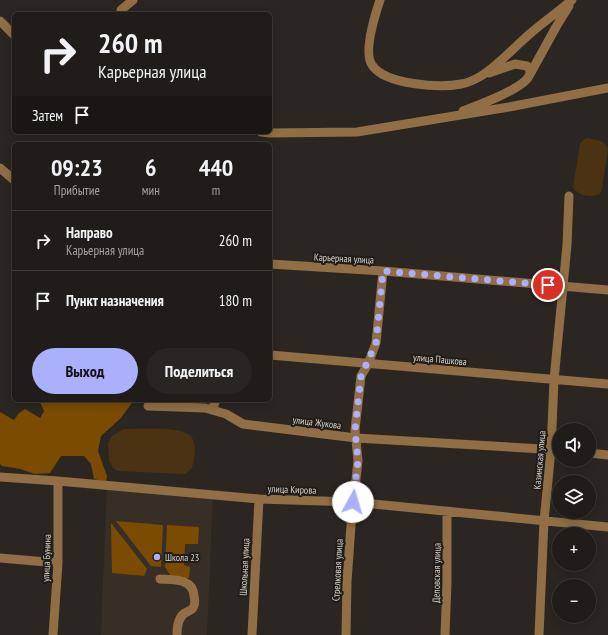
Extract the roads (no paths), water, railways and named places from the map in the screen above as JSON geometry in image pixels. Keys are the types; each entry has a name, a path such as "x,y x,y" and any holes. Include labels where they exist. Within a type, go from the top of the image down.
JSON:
{"street":[{"path":"121,10 133,0"},
{"path":"380,0 372,30 369,54 372,65 382,74 400,81 422,85 462,84 516,64 528,66 530,70 528,78"},
{"path":"481,76 532,31 573,0"},
{"path":"443,118 493,99 518,86 528,78 556,27 573,0"},
{"path":"0,21 12,33"},
{"path":"272,133 357,132 509,107 608,88"},
{"path":"0,168 12,178"},
{"name":"Казинская улица","path":"555,423 554,380 568,245 569,196"},
{"name":"Карьерная улица","path":"272,264 383,271 608,290"},
{"name":"Стрелковая улица","path":"346,635 347,582 353,502 358,461 355,430 361,376 368,364 376,343 383,271"},
{"name":"улица Пашкова","path":"272,355 608,384"},
{"path":"212,410 215,402"},
{"name":"улица Жукова","path":"148,406 205,408 226,414 243,424 356,438 552,450"},
{"path":"596,454 608,455"},
{"name":"Казинская улица","path":"539,635 544,520 552,467"},
{"name":"улица Кирова","path":"0,477 259,499 353,502 608,527"},
{"name":"улица Бунина","path":"54,635 58,563 58,481"},
{"name":"Школьная улица","path":"252,635 259,499"},
{"name":"Деповская улица","path":"445,635 447,511"},
{"path":"0,558 58,563"},
{"path":"160,580 182,581 188,583 193,589 194,606 192,610 180,618 177,635"}],"place":[{"name":"Школа 23","path":"157,557"}]}
